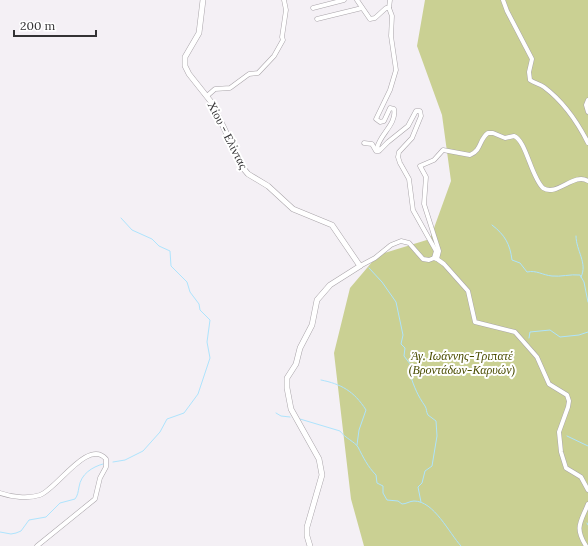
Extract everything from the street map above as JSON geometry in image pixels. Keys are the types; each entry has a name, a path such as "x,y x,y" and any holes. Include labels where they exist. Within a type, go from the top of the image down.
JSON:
{"main road":[{"name":"Χίου - Ελίντας","path":"203,0 199,33 185,57 184,65 189,74 207,96 246,172 268,186 293,209 332,225 360,266"},
{"path":"310,546 307,536 307,527 322,470 314,448 291,409 287,388 287,378 296,364 300,348 312,325 314,305 330,285 360,266"}],"street":[{"path":"207,96 215,89 230,88 249,74 258,73 274,56 283,41 282,36 286,10 284,0"},
{"path":"313,8 344,0"},
{"path":"357,0 370,19 375,18 383,10 389,8"},
{"path":"379,150 378,145 392,123 395,114 394,109 390,108 382,122 376,119 390,90 396,70 391,36 392,16 389,8 390,0"},
{"path":"503,0 532,59 529,72 530,80 543,87 567,108 574,116 588,143"},
{"path":"317,19 362,8"},
{"path":"588,100 586,104 588,112"},
{"path":"379,150 408,126 415,113 420,110 421,116 412,138 399,152 398,157 401,166 409,179 413,210 434,247 436,258"},
{"path":"436,258 439,250 423,201 426,175 420,168 422,164 436,159 443,150 470,155 480,148 483,137 488,133 493,133 505,138 514,136 521,141 530,168 543,188 551,190 579,179 588,181"},
{"path":"364,143 372,144 376,150 379,150"},
{"path":"360,266 375,258 394,243 401,241 409,243 423,259 429,260 436,258"},
{"path":"436,258 444,264 468,291 475,322 515,332 537,357 549,384 567,395 568,404 564,423 559,432 561,452 566,468 580,476 588,490"},
{"path":"0,493 24,497 39,496 63,478 83,458 90,454 98,454 106,459 106,467 100,478 95,499 37,546"},
{"path":"586,546 579,532 581,518 588,504"}],"green space":[{"name":"Άγ. Ιωάννης-Τριπατέ (Βροντάδων-Καρυών)","path":"425,0 588,0 588,546 364,546 351,499 334,353 350,288 378,255 430,239 451,181 442,115 417,46"}],"waterway":[{"path":"113,462 125,460 143,451 160,432 167,419 184,413 198,394 210,358 207,342 210,320 200,310 199,304 190,292 187,282 171,266 170,251 159,246 152,239 132,230 121,218"},
{"path":"492,225 506,240 510,249 512,260 520,263 527,272 555,276 580,275 584,282 588,302"},
{"path":"576,236 583,267 581,277"},
{"path":"369,268 382,282 396,302 403,335 401,344 405,348 404,356 414,369 410,374 418,395 426,407 428,415 436,421 437,436 432,466 425,471 422,483 418,487 421,502"},
{"path":"529,338 530,332 550,330 560,337 579,335 588,332"},
{"path":"321,380 346,389 357,398 366,410 359,430 357,445"},
{"path":"276,413 281,416 290,417"},
{"path":"300,419 340,431 358,447 368,465 376,475 377,483 383,486 383,493 387,500 398,501 402,504 414,501 421,502 428,506 461,546"},
{"path":"567,436 588,446"},
{"path":"0,532 11,534 21,531 29,520 46,517 60,503 75,499 82,478 91,469 103,464"}]}
